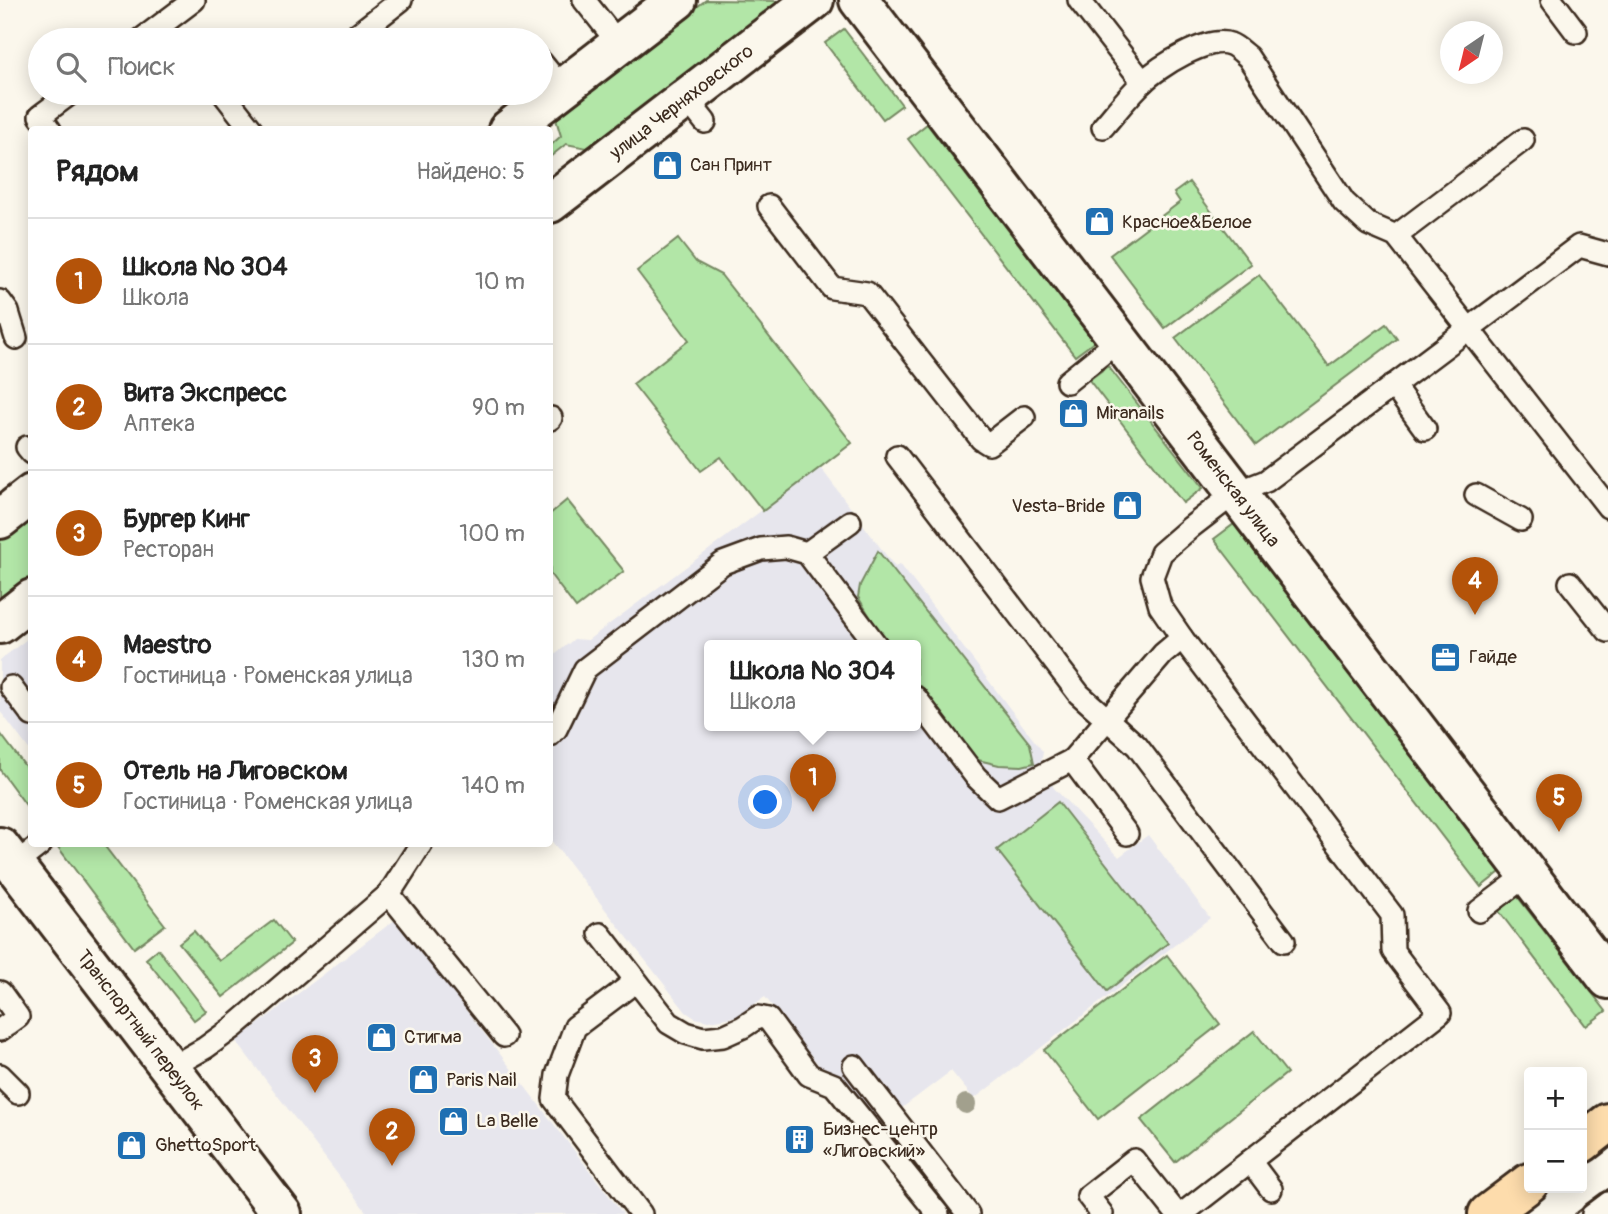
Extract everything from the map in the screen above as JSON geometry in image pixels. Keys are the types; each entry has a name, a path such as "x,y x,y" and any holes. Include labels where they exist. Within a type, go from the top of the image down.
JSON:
{"main road":[{"path":"1587,1139 1608,1123"},
{"path":"1488,1214 1524,1187"}],"street":[{"path":"553,74 619,44 677,0"},
{"name":"улица Черняховского","path":"553,201 695,110 814,0"},
{"name":"Роменская улица","path":"859,0 1608,979"},
{"path":"511,126 528,105"},
{"path":"0,519 28,497"},
{"path":"0,624 28,603"},
{"name":"Транспортный переулок","path":"18,852 170,1068 282,1214"}],"lane":[{"path":"157,28 194,0"},
{"path":"365,28 401,0"},
{"path":"584,0 619,44"},
{"path":"1079,0 1143,82"},
{"path":"1552,0 1576,32"},
{"path":"1102,127 1143,82 1165,65 1208,44 1230,43 1248,57 1344,202 1368,224 1396,236 1608,507"},
{"path":"47,126 40,117 56,105"},
{"path":"232,105 249,126"},
{"path":"1396,236 1523,140"},
{"path":"769,206 832,288 867,293 981,439 989,444 1024,417"},
{"path":"1182,1214 1440,1013 1413,961 1394,951 1392,915 1160,606 1152,577 1161,553 1235,493 1266,481 1579,246 1608,254"},
{"path":"0,301 8,312 16,338"},
{"path":"1068,382 1119,340"},
{"path":"1393,385 1424,429"},
{"path":"897,456 1079,694 1137,746 1284,941"},
{"path":"1476,495 1521,520"},
{"path":"807,553 850,522"},
{"path":"553,732 585,668 723,564 761,549 786,547 807,553 872,640"},
{"path":"1570,583 1608,631"},
{"path":"921,705 976,777 998,799 1072,760 1163,653 1182,638"},
{"path":"11,687 28,710"},
{"path":"1072,760 1127,834"},
{"path":"170,1068 234,1027 389,894 419,847"},
{"path":"1479,911 1528,874"},
{"path":"389,894 504,1036"},
{"path":"600,934 669,1023 686,1033 703,1038 723,1035 758,1017 768,1019 809,1075 834,1085 938,1214"},
{"path":"636,981 575,1027 557,1075 554,1099 641,1214"},
{"path":"0,992 18,1017 0,1030"},
{"path":"854,1066 968,1214"},
{"path":"0,1075 18,1093"},
{"path":"1102,1214 1088,1196 1133,1160 1177,1214"},
{"path":"1250,1161 1271,1189"},
{"path":"1593,1214 1608,1203"}],"shaded area":[{"path":"820,467 895,567 900,564 1043,752 1041,764 1054,788 1119,857 1148,835 1210,918 974,1099 951,1071 878,1126 838,1075 821,1068 765,997 737,1016 722,1019 708,1021 695,1018 686,1012 553,843 553,656 574,639 588,640"},
{"path":"28,638 28,748 0,711 0,660"},
{"path":"396,919 623,1214 368,1214 236,1041"}],"green space":[{"path":"706,0 783,1 587,148 566,144 553,155 553,143 561,136 555,116"},
{"path":"844,29 902,105 883,119 825,43"},
{"path":"927,124 1094,342 1075,356 908,139"},
{"path":"1189,182 1251,264 1165,328 1110,255 1180,202 1174,193"},
{"path":"678,239 696,262 721,275 852,443 763,511 721,457 701,471 633,384 689,340 637,271"},
{"path":"1259,275 1329,366 1386,324 1397,339 1256,445 1175,338"},
{"path":"1108,366 1203,488 1183,503 1089,380"},
{"path":"567,500 624,571 576,608 553,578 553,512"},
{"path":"28,519 28,580 0,602 0,540"},
{"path":"1234,524 1500,872 1481,887 1214,539"},
{"path":"878,551 1030,744 1034,763 1022,766 999,765 978,760 961,749 921,696 921,640 884,640 858,597 860,585"},
{"path":"0,733 28,770 28,808 0,770"},
{"path":"1058,802 1168,943 1107,991 997,850"},
{"path":"58,847 105,847 165,925 134,948"},
{"path":"1517,896 1606,1011 1586,1026 1498,910"},
{"path":"274,920 292,943 223,997 179,943 194,931 219,961"},
{"path":"158,949 206,1011 194,1020 146,959"},
{"path":"1167,955 1220,1024 1098,1119 1044,1050"},
{"path":"1254,1031 1287,1073 1175,1162 1141,1120"}],"tram line":[{"path":"1575,1214 1608,1189"}],"place":[{"name":"Сан Принт","path":"667,165"},
{"name":"Красное&Белое","path":"1099,222"},
{"name":"Miranails","path":"1073,413"},
{"name":"Vesta-Bride","path":"1128,506"},
{"name":"Maestro","path":"1475,615"},
{"name":"Гайде","path":"1446,657"},
{"name":"Школа № 304","path":"813,812"},
{"name":"Отель на Лиговском","path":"1559,832"},
{"name":"Стигма","path":"381,1037"},
{"name":"Paris Nail","path":"423,1080"},
{"name":"Бургер Кинг","path":"315,1093"},
{"name":"La Belle","path":"453,1121"},
{"name":"Бизнес-центр «Лиговский»","path":"800,1140"},
{"name":"GhettoSport","path":"132,1145"},
{"name":"Вита Экспресс","path":"392,1166"}]}
